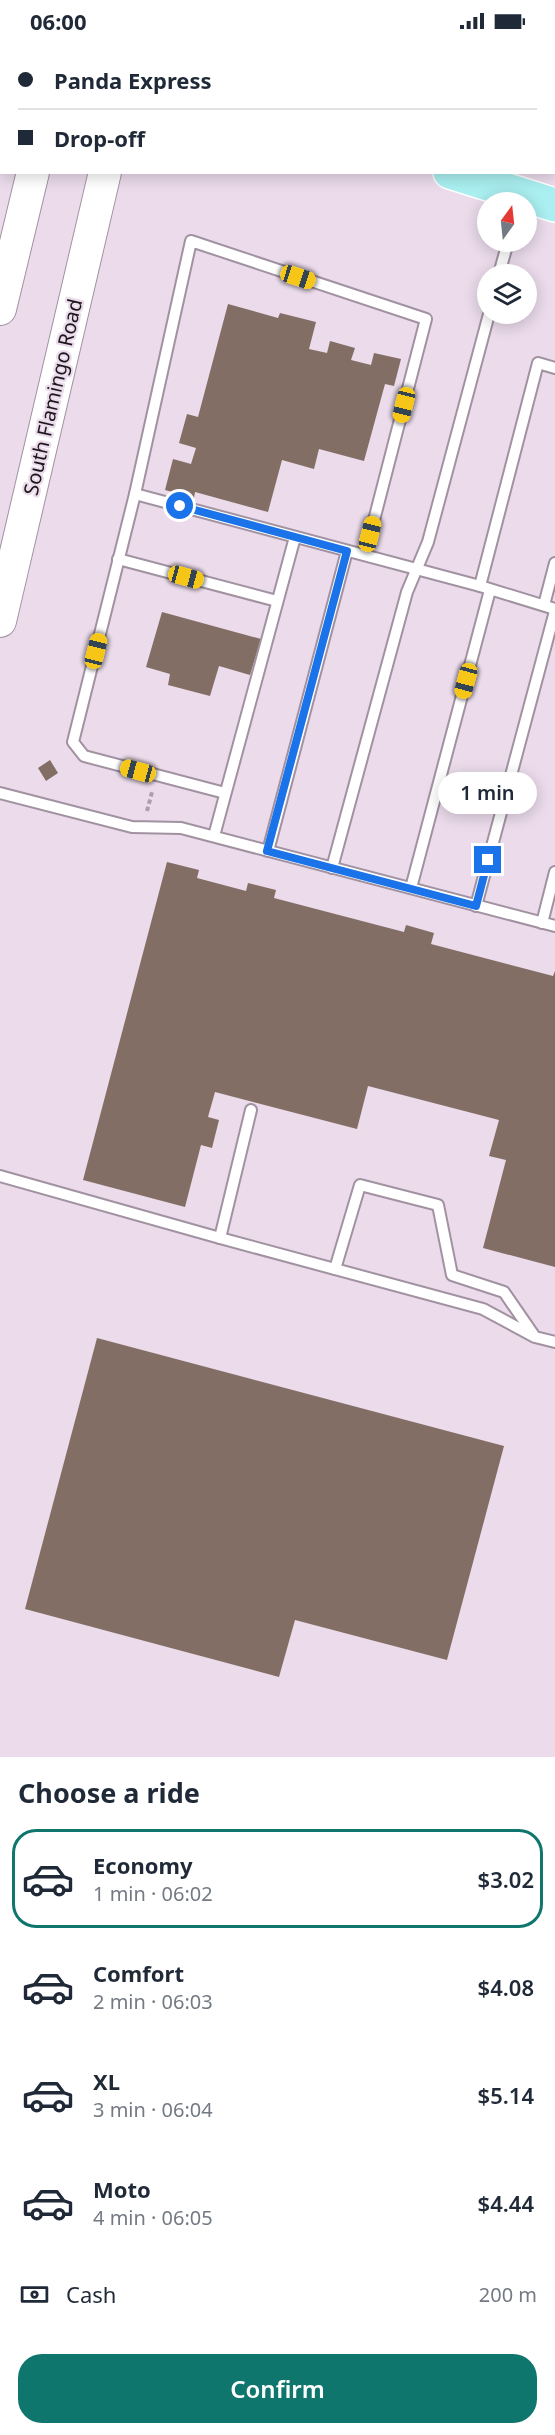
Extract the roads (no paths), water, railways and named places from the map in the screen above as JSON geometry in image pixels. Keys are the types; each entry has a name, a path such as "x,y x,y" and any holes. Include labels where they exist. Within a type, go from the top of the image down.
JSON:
{"main road":[{"path":"0,309 33,174"},
{"name":"South Flamingo Road","path":"0,621 105,174"},
{"path":"455,174 504,192"},
{"path":"537,201 555,205"}],"lane":[{"path":"225,793 84,756 74,742 135,494 191,242 426,319 365,555"},
{"path":"332,868 406,592 428,542 486,324"},
{"path":"411,888 538,363 555,368"},
{"path":"135,494 365,555 551,608"},
{"path":"214,836 294,537"},
{"path":"267,851 347,551"},
{"path":"118,559 277,601"},
{"path":"476,906 551,608 555,563"},
{"path":"0,793 132,827 181,828 555,926"},
{"path":"542,923 555,872"},
{"path":"220,1238 252,1110"},
{"path":"0,1176 483,1310 535,1336 555,1342"},
{"path":"335,1269 360,1185 438,1205 452,1275 504,1292 535,1336"}]}
